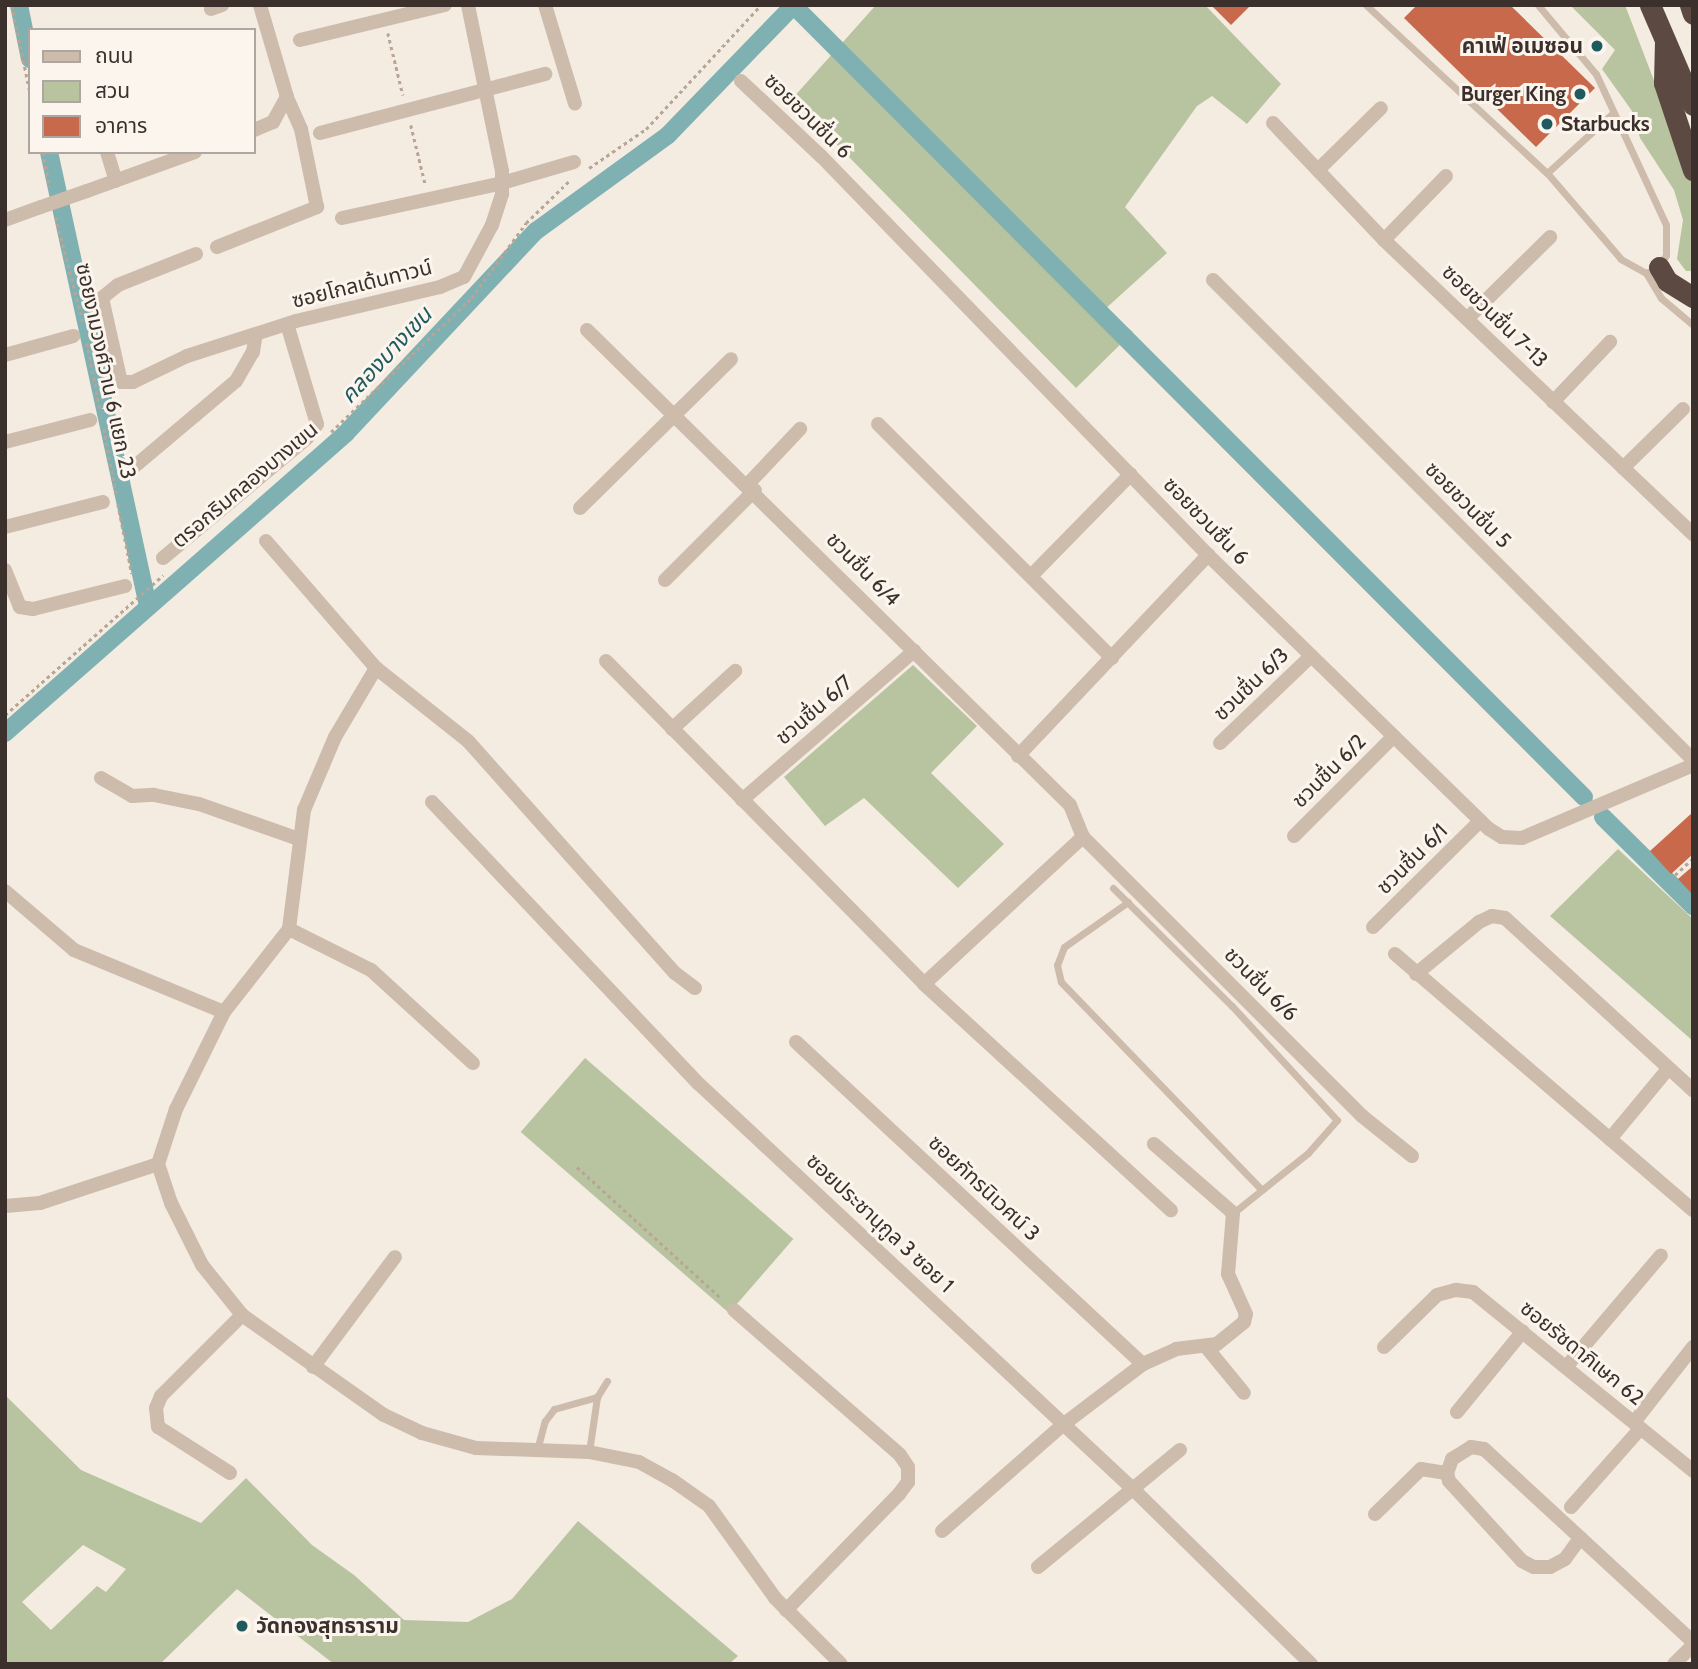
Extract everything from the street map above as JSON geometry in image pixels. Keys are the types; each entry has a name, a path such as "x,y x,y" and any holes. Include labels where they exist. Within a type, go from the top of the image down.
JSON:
{"highway":[{"path":"1650,5 1693,105"},
{"path":"1690,5 1693,14"},
{"path":"1663,37 1664,83 1693,170"},
{"path":"1653,270 1693,297"}],"street":[{"path":"217,247 317,207 301,129 287,97 260,5"},
{"path":"300,40 391,11 445,5"},
{"name":"ซอยโกลเด้นทาวน์","path":"196,254 118,285 102,298 121,382 133,382 187,356 287,324 440,287 464,277 492,225 502,183 468,5"},
{"path":"545,5 575,104"},
{"path":"320,132 486,93 545,74"},
{"name":"ซอยชวนชื่น 6","path":"741,81 821,156 1208,555 1480,821 1502,837 1522,838 1693,763"},
{"path":"256,129 272,122 287,97"},
{"path":"1318,170 1381,108"},
{"name":"ซอยชวนชื่น 7-13","path":"1273,123 1384,240 1469,317 1553,402 1693,534"},
{"path":"108,154 116,181"},
{"path":"5,220 190,154"},
{"path":"342,218 578,167"},
{"path":"1384,240 1446,176"},
{"path":"1469,317 1550,237"},
{"name":"ซอยชวนชื่น 5","path":"1213,280 1693,763"},
{"path":"164,566 307,438 317,424 287,324"},
{"name":"ชวนชื่น 6/4","path":"587,330 751,487 1077,813 1083,836"},
{"path":"135,466 236,380 253,352 256,334"},
{"path":"5,355 73,337"},
{"path":"1553,402 1610,342"},
{"path":"580,508 731,359"},
{"path":"1623,468 1683,409"},
{"path":"5,442 98,418"},
{"path":"878,424 1032,575 1112,658"},
{"path":"665,580 751,487 800,429"},
{"path":"1032,575 1130,474"},
{"path":"5,527 103,502"},
{"path":"266,541 376,668 468,741 675,973 695,988"},
{"path":"1018,755 1208,555"},
{"path":"5,570 20,607 33,609 124,586"},
{"name":"ชวนชื่น 6/7","path":"742,800 914,651"},
{"name":"ชวนชื่น 6/3","path":"1220,743 1311,656"},
{"path":"606,661 924,985 1171,1210"},
{"path":"376,668 335,737 304,810 289,929 224,1012 176,1109 158,1164 171,1203 202,1265 242,1315 384,1415 422,1433 476,1448 589,1452 639,1462 709,1506 786,1610 841,1664"},
{"path":"672,729 735,671"},
{"name":"ชวนชื่น 6/2","path":"1294,836 1394,736"},
{"path":"101,778 132,796 154,795 200,804 299,839"},
{"name":"ซอยประชานุกูล 3 ซอย 1","path":"432,802 699,1084 1133,1489 1311,1664"},
{"name":"ชวนชื่น 6/1","path":"1373,927 1480,821"},
{"path":"924,985 1083,836"},
{"name":"ชวนชื่น 6/6","path":"1083,836 1363,1116 1412,1156"},
{"path":"5,891 74,950 224,1012"},
{"path":"1416,974 1479,922 1492,916 1505,918 1693,1090"},
{"path":"289,929 371,970 473,1062"},
{"path":"1395,954 1693,1210"},
{"name":"ซอยภัทรนิเวศน์ 3","path":"796,1042 1143,1364"},
{"path":"1610,1139 1668,1069"},
{"path":"942,1531 1064,1424 1143,1364 1176,1349 1207,1348 1234,1332 1246,1314 1228,1273 1233,1213 1154,1144"},
{"path":"5,1206 53,1199 158,1164"},
{"path":"1567,1366 1661,1255"},
{"path":"313,1367 395,1257"},
{"name":"ซอยรัชดาภิเษก 62","path":"1384,1347 1437,1295 1456,1290 1473,1292 1693,1471"},
{"path":"734,1310 900,1455 908,1467 908,1482 899,1494 786,1610"},
{"path":"230,1473 158,1427 156,1408 161,1396 242,1315"},
{"path":"1457,1412 1523,1331"},
{"path":"1571,1507 1637,1425 1693,1347"},
{"path":"1207,1348 1244,1393"},
{"path":"1580,1538 1565,1559 1550,1567 1534,1567 1522,1561 1449,1481 1447,1473 1452,1459 1471,1447 1484,1449 1580,1538 1693,1644 1674,1664"},
{"path":"1038,1567 1180,1450"},
{"path":"1375,1514 1421,1469 1447,1473"}],"lane":[{"path":"1366,5 1547,173 1621,259 1653,270"},
{"path":"1538,5 1596,74 1667,225 1666,255 1653,270"},
{"path":"1547,173 1613,113"},
{"path":"1653,270 1657,293 1693,325"},
{"path":"1114,888 1338,1120 1308,1153 1260,1188 1233,1213"},
{"path":"1128,902 1063,947 1057,965 1061,982 1260,1188"},
{"path":"589,1452 597,1397 607,1381"},
{"path":"537,1451 545,1421 554,1409 597,1397"}],"path":[{"path":"12,5 28,82"},
{"path":"578,167 646,129 761,5"},
{"name":"ซอยงามวงศ์วาน 6 แยก 23","path":"43,154 50,206 136,597"},
{"name":"ตรอกริมคลองบางเขน","path":"331,433 471,298 526,223 572,179"},
{"name":"ตรอกริมคลองบางเขน","path":"5,715 155,581 164,566"},
{"path":"1675,875 1693,858"},
{"path":"577,1167 734,1310"}],"green space":[{"path":"876,5 1205,5 1281,84 1247,124 1212,96 1197,106 1125,207 1167,253 1104,310 1133,332 1076,388 792,99"},
{"path":"1570,5 1625,5 1693,182 1693,271 1686,271 1677,259 1683,220 1674,190 1640,138 1632,111 1602,69 1615,50"},
{"path":"913,665 977,726 931,773 1004,844 958,888 864,798 825,826 784,777"},
{"path":"1618,849 1693,919 1693,1041 1550,916"},
{"path":"585,1058 793,1239 729,1313 521,1132"},
{"path":"5,1395 81,1470 201,1523 246,1478 312,1545 354,1575 404,1620 468,1622 512,1599 578,1521 738,1656 729,1664 334,1664 237,1589 160,1664 5,1664","holes":["83,1545 126,1569 106,1592 97,1586 51,1630 22,1602"]}],"building":[{"path":"1211,5 1251,5 1231,25"},
{"path":"1417,5 1510,5 1595,88 1536,147 1404,18"},
{"path":"1693,812 1693,854 1671,874 1650,851"},
{"path":"1693,866 1693,895 1678,879"}],"waterway":[{"path":"19,5 28,49"},
{"name":"คลองบางเขน","path":"5,733 346,433 536,231 668,135 794,5"},
{"path":"794,6 1584,797"},
{"path":"49,154 148,606"},
{"path":"1603,817 1693,906"}],"place":[{"name":"คาเฟ่ อเมซอน","path":"1597,46"},
{"name":"Burger King","path":"1580,94"},
{"name":"Starbucks","path":"1547,124"},
{"name":"วัดทองสุทธาราม","path":"242,1626"}]}
